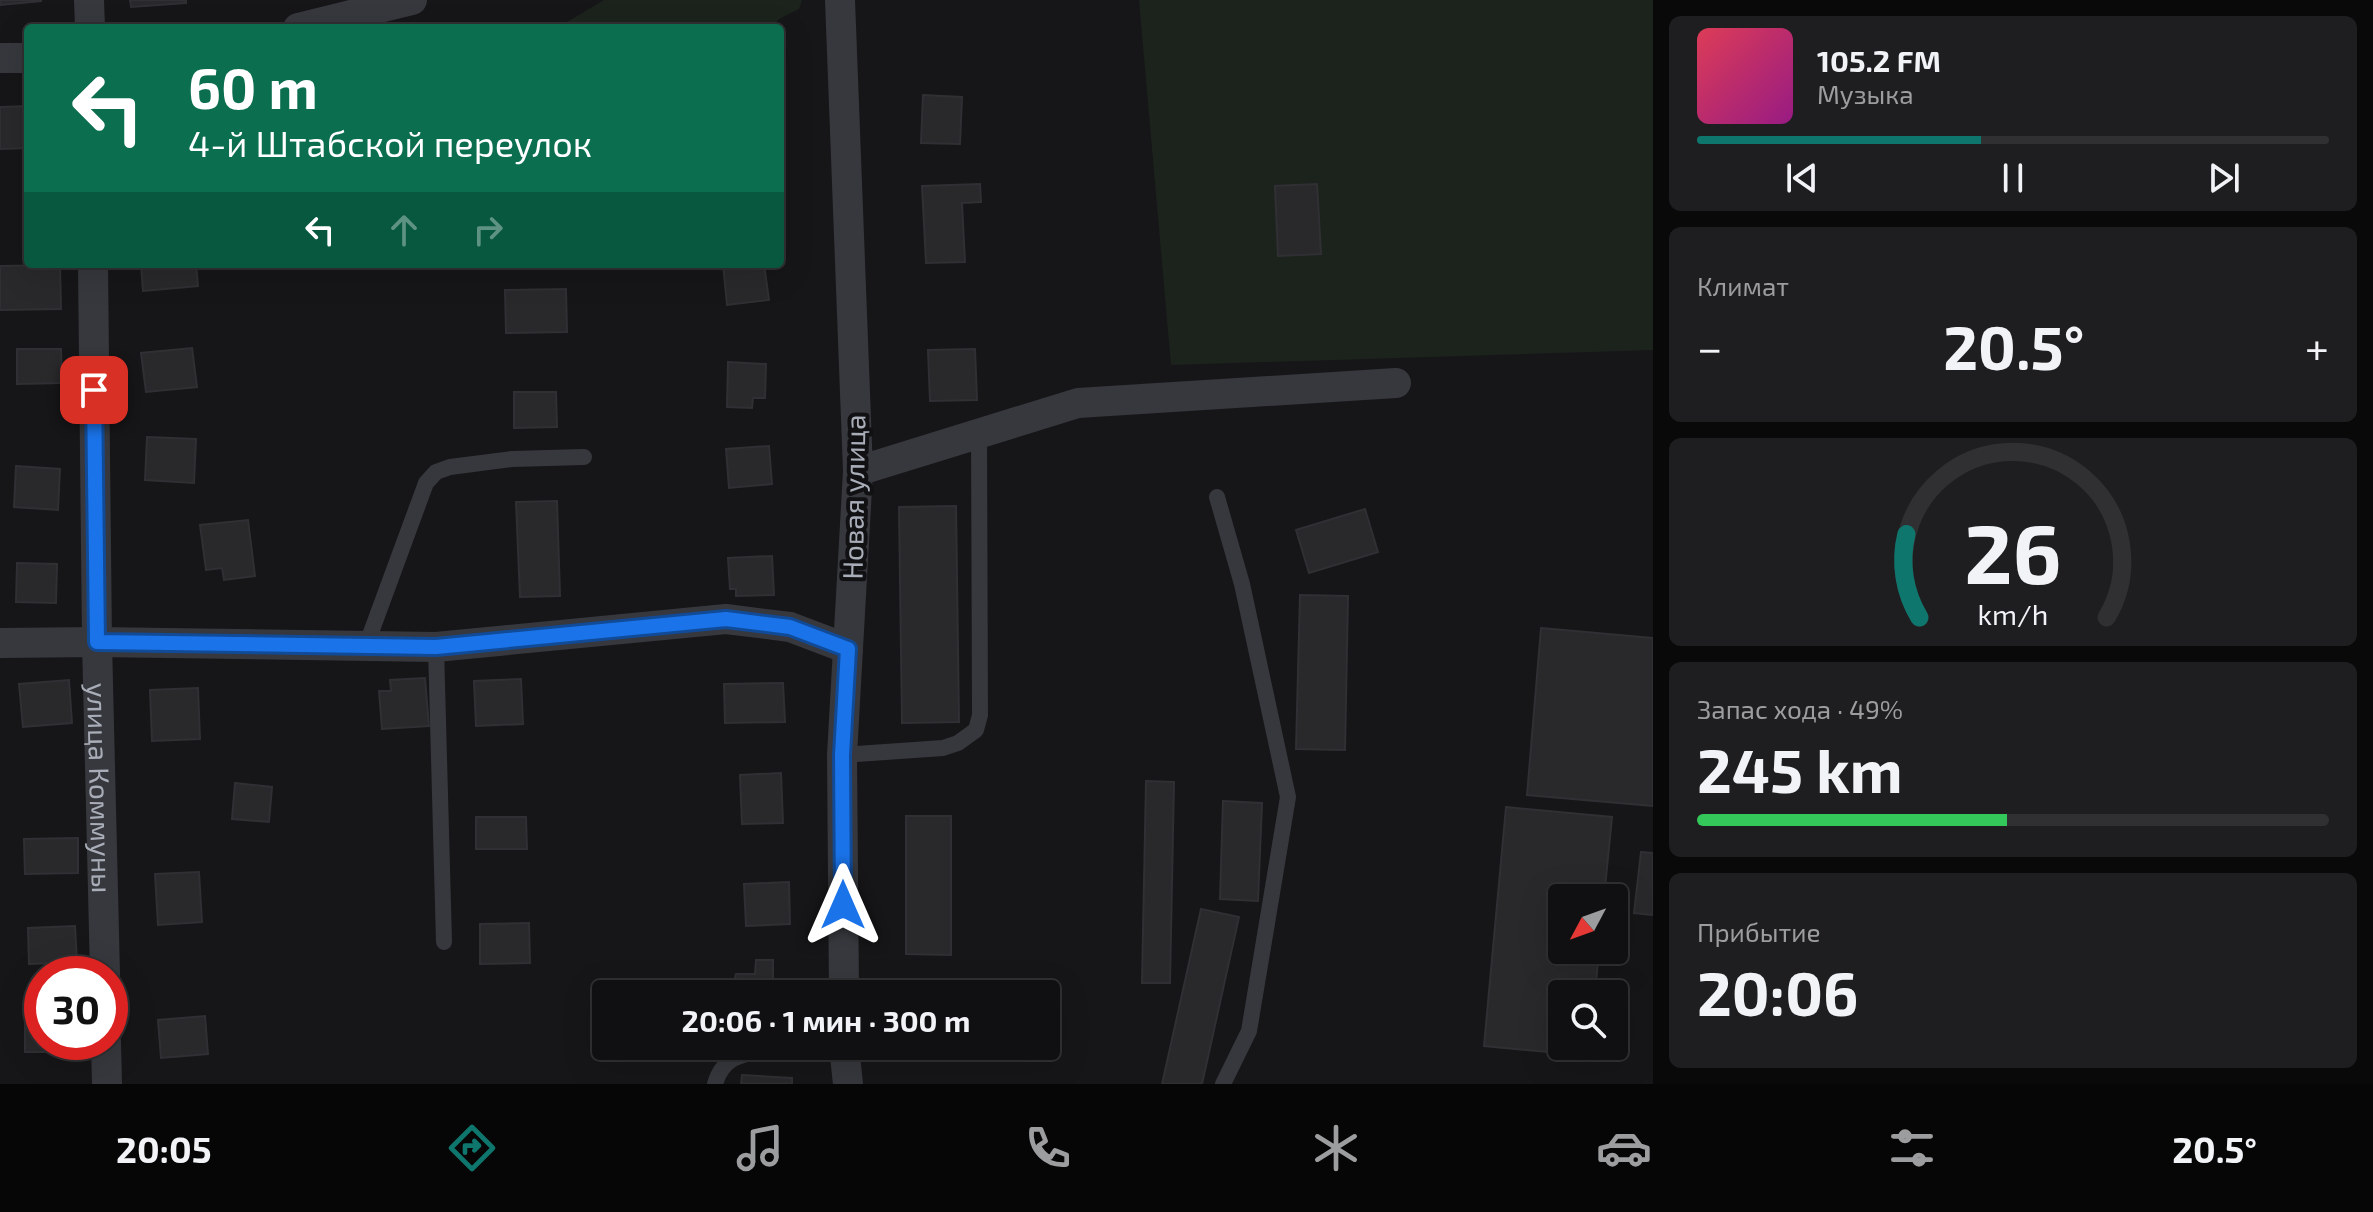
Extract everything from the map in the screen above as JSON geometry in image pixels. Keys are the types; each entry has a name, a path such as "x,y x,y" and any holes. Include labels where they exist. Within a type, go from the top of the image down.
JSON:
{"street":[{"path":"89,0 90,24"},
{"path":"314,24 412,0"},
{"name":"Новая улица","path":"840,0 858,471 842,755 844,980"},
{"path":"0,58 24,58"},
{"name":"улица Коммуны","path":"93,268 105,956"},
{"path":"858,471 1078,403 1396,383"},
{"path":"0,643 436,647 726,619 790,627 848,649"},
{"path":"106,1060 107,1084"},
{"path":"845,1060 848,1084"}],"lane":[{"path":"842,755 943,748 958,743 976,730 980,715 979,432"},
{"path":"366,646 426,483 436,472 450,467 512,459 584,457"},
{"path":"1217,497 1242,584 1288,797 1249,1031 1223,1084"},
{"path":"436,647 444,942"},
{"path":"715,1084 720,1071 732,1060"}],"shaded area":[{"path":"604,0 802,0 799,9 775,24 564,24"},
{"path":"1139,0 1653,0 1653,350 1171,365"}],"building":[{"path":"0,0 41,0 41,1 0,5"},
{"path":"130,0 186,0 186,3 131,7"},
{"path":"923,95 962,97 960,144 921,143"},
{"path":"24,106 24,148 0,149 0,107"},
{"path":"980,184 981,202 962,203 965,262 926,263 922,186"},
{"path":"1317,184 1321,254 1278,256 1275,186"},
{"path":"0,266 60,268 61,309 0,310"},
{"path":"141,268 196,268 198,286 143,291"},
{"path":"723,268 765,268 769,300 727,305"},
{"path":"566,289 567,332 506,333 505,290"},
{"path":"192,348 197,387 146,392 141,353"},
{"path":"17,349 61,349 62,383 17,384"},
{"path":"975,349 977,400 930,401 928,350"},
{"path":"728,362 766,364 765,398 753,398 752,408 727,407"},
{"path":"514,392 556,392 557,427 514,428"},
{"path":"147,437 196,439 194,483 145,480"},
{"path":"769,446 772,484 729,488 726,449"},
{"path":"16,466 60,469 58,510 14,507"},
{"path":"557,501 560,596 520,597 516,502"},
{"path":"956,506 959,722 902,723 899,507"},
{"path":"1365,509 1378,552 1309,573 1296,530"},
{"path":"248,520 255,576 224,580 222,568 206,570 200,525"},
{"path":"772,556 774,595 736,596 736,589 730,589 728,558"},
{"path":"17,563 57,564 56,603 16,602"},
{"path":"1300,595 1348,596 1345,750 1296,749"},
{"path":"1541,628 1653,638 1653,806 1527,795"},
{"path":"425,678 429,726 382,729 379,691 391,691 390,680"},
{"path":"521,679 523,724 476,726 474,681"},
{"path":"69,680 72,723 23,727 19,684"},
{"path":"783,683 785,722 725,723 724,684"},
{"path":"198,688 200,739 152,741 150,690"},
{"path":"781,773 783,823 742,824 740,775"},
{"path":"1146,781 1174,782 1170,983 1142,983"},
{"path":"235,783 272,787 269,822 232,819"},
{"path":"1223,801 1262,803 1258,901 1220,899"},
{"path":"1506,807 1612,817 1605,884 1548,884 1548,964 1598,964 1596,980 1548,980 1548,1052 1484,1046"},
{"path":"906,816 951,816 951,955 906,954"},
{"path":"476,817 526,817 527,849 476,849"},
{"path":"78,838 78,873 25,874 24,839"},
{"path":"1641,852 1653,853 1653,915 1634,913"},
{"path":"199,872 202,922 158,925 155,874"},
{"path":"789,882 790,924 746,926 744,884"},
{"path":"1201,909 1239,917 1202,1084 1162,1084"},
{"path":"529,923 530,963 480,964 480,924"},
{"path":"75,926 77,956 29,956 28,928"},
{"path":"756,960 773,960 773,980 734,980 736,974 755,974"},
{"path":"205,1016 208,1054 161,1058 158,1020"},
{"path":"742,1075 792,1078 792,1084 741,1084"}],"route":[{"path":"94,390 97,642 436,647 726,619 790,627 848,649 842,755 843,905"}]}
